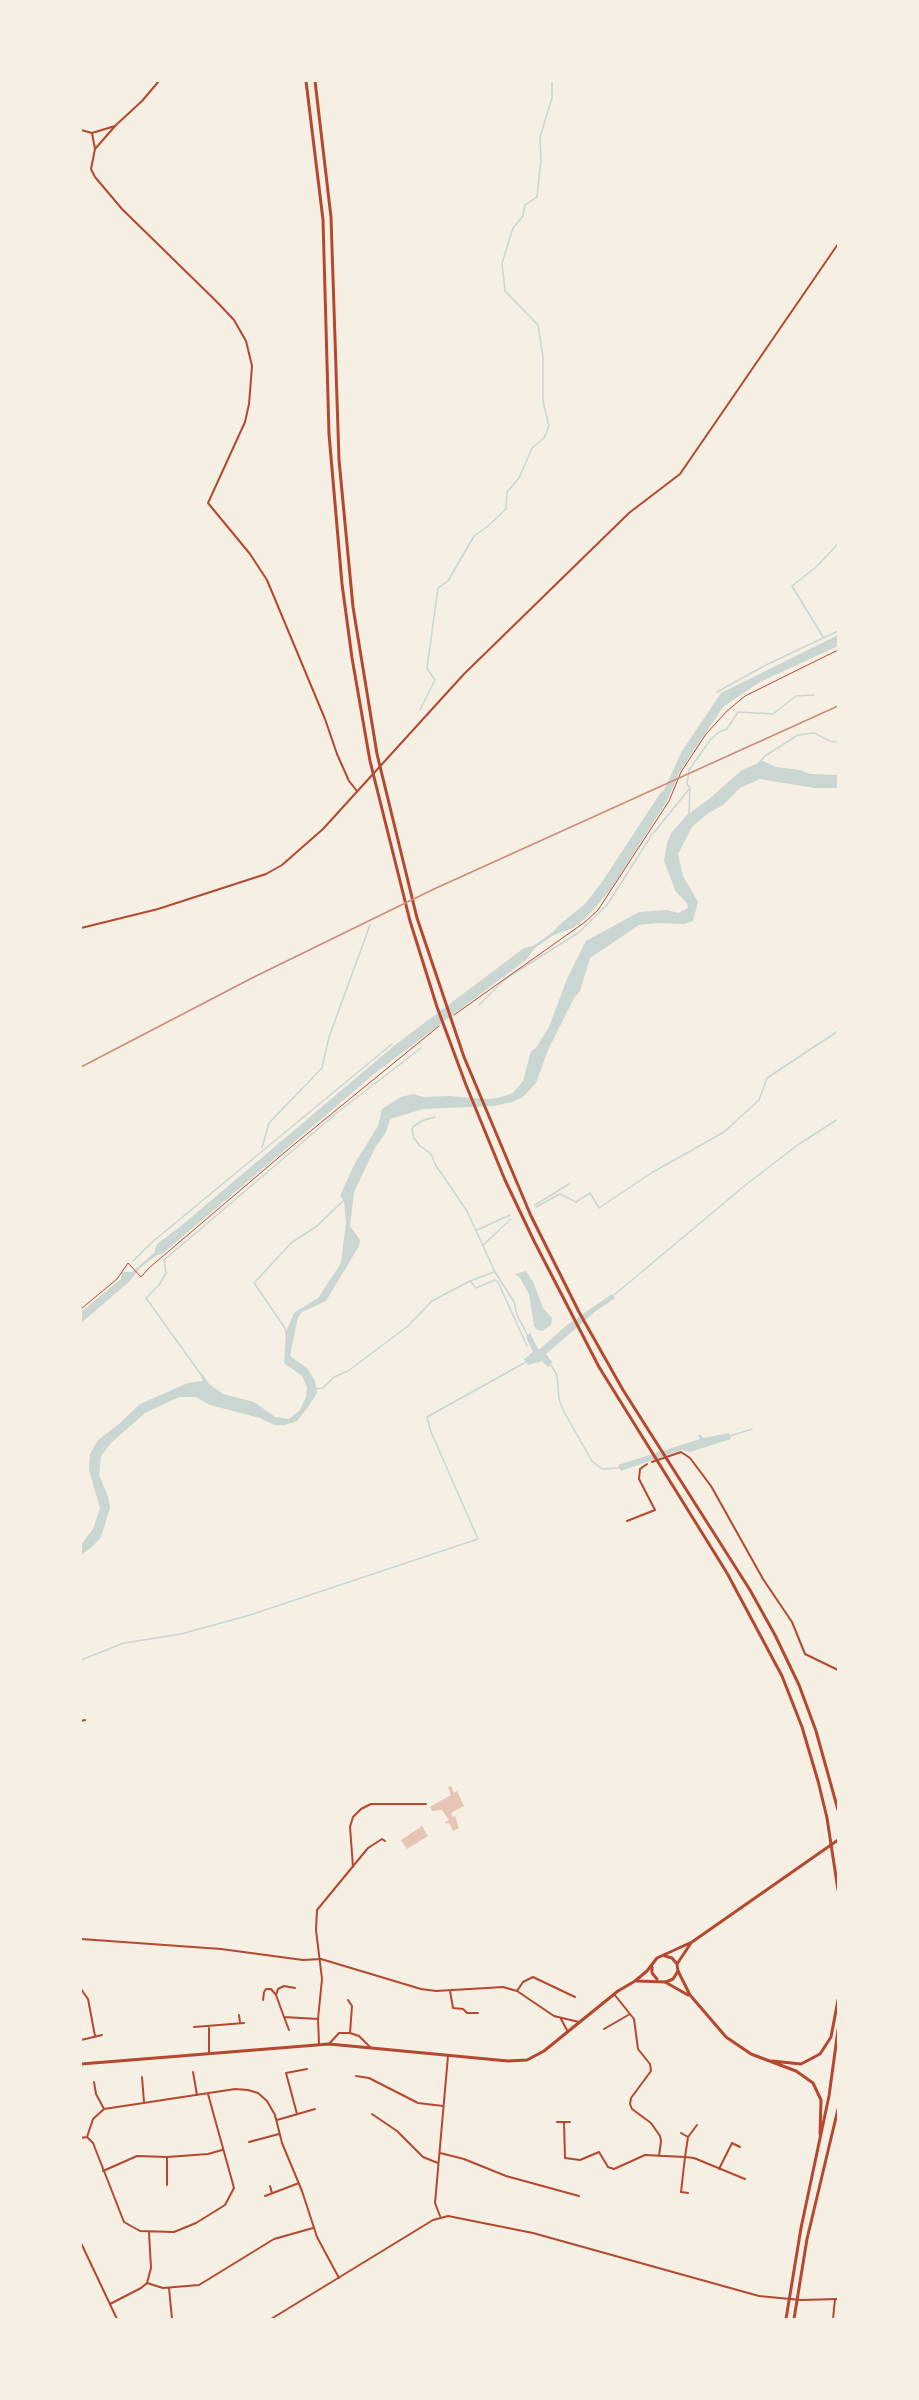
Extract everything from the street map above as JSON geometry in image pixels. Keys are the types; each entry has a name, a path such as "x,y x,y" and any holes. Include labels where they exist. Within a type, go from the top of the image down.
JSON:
{"main road":[{"path":"306,81 323,220 329,434 337,538 352,658 370,760 410,921 444,1028 479,1119 526,1227 579,1330 650,1451 739,1594 788,1691 823,1799 838,1890"},
{"path":"315,81 332,225 337,413 343,511 353,607 377,754 417,918 451,1023 475,1087 531,1216 586,1326 659,1449 750,1590 784,1653 816,1731 838,1810"},
{"path":"81,2064 319,2044 523,2061 538,2055 614,1994 635,1981 653,1965 657,1958 692,1942 838,1840"},
{"path":"677,1964 692,1942"},
{"path":"665,1956 672,1958 677,1964 690,1995 726,2037 742,2049 805,2075 815,2086 822,2107 820,2140"},
{"path":"653,1965 653,1975 690,1995"},
{"path":"635,1981 663,1982 673,1979 678,1971"},
{"path":"770,2061 801,2064 820,2054 831,2037 838,2000"},
{"path":"786,2319 789,2292 820,2140 838,2030"},
{"path":"794,2319 807,2239 838,2109"}],"street":[{"path":"95,149 159,81"},
{"path":"81,130 92,133 116,125"},
{"path":"92,133 95,149 91,169 95,177 122,209 217,302 234,321 246,341 252,366 251,390 245,422 208,503 250,554 267,580 341,763 349,781 357,791"},
{"path":"81,928 158,909 266,874 282,865 323,829 464,674 629,513 680,474 838,244"},
{"path":"652,1462 681,1452 690,1458 711,1486 753,1562 792,1622 805,1654 838,1670"},
{"path":"627,1521 655,1510 639,1479 640,1469 647,1464"},
{"path":"81,1721 85,1720"},
{"path":"352,1867 350,1827 353,1817 361,1809 371,1804 426,1804"},
{"path":"319,2044 318,2019 322,1979 316,1923 317,1910 368,1848 382,1839 385,1841"},
{"path":"81,1939 221,1949 303,1960 321,1959 421,1989 450,1991 494,1986 517,1991 561,2019 581,2022"},
{"path":"517,1991 532,1975 575,1997"},
{"path":"276,1995 278,1989 284,1986 295,1988"},
{"path":"81,1989 88,1999 95,2036"},
{"path":"264,2000 264,1992 266,1989 271,1989 276,1995 289,2030"},
{"path":"450,1991 453,2008 463,2009 466,2013 478,2013"},
{"path":"614,1994 634,2019 638,2049 650,2064 651,2071 631,2098 630,2104 632,2109 651,2123 660,2136 662,2141 659,2156"},
{"path":"348,2000 352,2006 350,2033"},
{"path":"604,2030 630,2013"},
{"path":"194,2027 242,2023 239,2015"},
{"path":"284,2017 318,2019"},
{"path":"561,2019 568,2032"},
{"path":"209,2026 209,2052"},
{"path":"329,2044 339,2033 350,2033 359,2036 371,2048"},
{"path":"81,2040 102,2035"},
{"path":"440,2217 435,2203 448,2056"},
{"path":"297,2114 286,2073 307,2069"},
{"path":"193,2072 197,2095"},
{"path":"369,2072 369,2078"},
{"path":"356,2076 369,2078 418,2103 443,2106"},
{"path":"142,2077 144,2102"},
{"path":"94,2082 96,2094 104,2109"},
{"path":"87,2137 93,2119 104,2109 240,2088 253,2091 267,2101 277,2120 279,2134 299,2183 313,2228 323,2252 339,2278"},
{"path":"87,2137 93,2143 124,2222 133,2229 149,2232 174,2232 196,2223 225,2205 231,2198 234,2188 208,2094"},
{"path":"277,2120 315,2109"},
{"path":"372,2114 397,2131 423,2157 438,2163"},
{"path":"557,2122 570,2122"},
{"path":"564,2122 563,2155 569,2160 586,2158 599,2152 608,2167 614,2169 645,2155 685,2157 694,2158 745,2179"},
{"path":"681,2192 688,2137 697,2125"},
{"path":"681,2133 688,2137"},
{"path":"249,2142 279,2134"},
{"path":"81,2138 87,2137"},
{"path":"727,2140 740,2147"},
{"path":"719,2169 732,2143"},
{"path":"103,2171 137,2156 166,2157 208,2154 223,2150"},
{"path":"440,2153 464,2159 506,2176 579,2196"},
{"path":"166,2157 167,2185"},
{"path":"265,2196 299,2183"},
{"path":"270,2186 272,2193"},
{"path":"676,2192 688,2193"},
{"path":"272,2319 440,2217 452,2216 533,2233 759,2296 801,2301 837,2299 833,2319"},
{"path":"147,2283 169,2288 199,2285 283,2235 313,2228"},
{"path":"110,2304 147,2283 151,2268 149,2232"},
{"path":"264,2239 267,2243"},
{"path":"81,2243 117,2319"},
{"path":"169,2288 172,2319"}],"path":[{"path":"453,1015 585,922 598,910 669,801 681,772 706,734 726,711 745,696 838,650"},
{"path":"81,1309 117,1279 128,1263 141,1277 148,1268 291,1147 437,1028"}],"shaded area":[{"path":"838,635 838,646 760,682 723,707 680,771 667,801 611,889 587,917 573,928 554,935 535,948 526,960 379,1070 162,1254 157,1255 140,1268 130,1281 81,1323 81,1312 121,1279 122,1272 132,1272 154,1253 157,1244 395,1045 524,948 533,946 553,932 585,904 664,790 682,751 721,693"},
{"path":"763,761 776,767 800,770 810,774 838,775 838,788 815,788 760,779 740,788 723,805 707,814 692,827 678,854 683,876 698,902 693,921 684,924 639,925 590,958 580,991 574,998 548,1050 536,1083 523,1097 494,1106 423,1109 390,1119 386,1132 375,1148 354,1192 350,1226 360,1240 359,1246 326,1301 302,1312 298,1317 290,1356 307,1368 315,1381 317,1393 308,1407 297,1421 285,1425 274,1425 260,1418 210,1405 196,1397 179,1397 145,1413 111,1443 101,1456 99,1475 108,1496 110,1508 101,1537 81,1555 81,1545 93,1529 100,1508 89,1470 90,1454 98,1440 140,1404 188,1383 203,1381 201,1377 203,1375 209,1384 223,1394 254,1402 275,1417 289,1419 300,1410 306,1397 307,1387 302,1376 284,1363 286,1332 294,1313 318,1298 341,1263 346,1223 344,1201 340,1196 355,1163 378,1126 382,1109 401,1097 413,1094 424,1097 488,1099 513,1093 523,1081 531,1051 536,1048 549,1027 567,979 586,941 639,912 667,910 678,913 688,908 687,903 676,892 664,861 667,843 672,832 687,815 742,770"},
{"path":"526,1271 534,1284 543,1308 552,1318 551,1325 542,1331 534,1326 529,1294 520,1278 515,1274"},
{"path":"612,1294 615,1298 596,1311 546,1354 552,1362 548,1367 542,1361 528,1365 524,1359 533,1352 526,1337 530,1333 540,1349 567,1325"},
{"path":"729,1433 731,1439 690,1452 681,1450 621,1471 618,1465 700,1439 698,1435 700,1434 703,1438"}],"building":[{"path":"451,1786 454,1793 457,1791 464,1806 451,1813 453,1817 455,1816 459,1828 453,1831 449,1823 446,1824 445,1822 449,1820 442,1810 432,1811 430,1807 451,1795 448,1787"},
{"path":"422,1826 428,1836 407,1849 401,1840"}],"waterway":[{"path":"420,710 435,680 427,668 438,588 448,581 474,536 506,509 507,492 519,478 532,448 544,438 549,426 543,401 543,357 538,325 505,291 502,263 513,228 523,216 525,205 537,197 541,160 540,137 552,98 552,81"},
{"path":"823,637 792,586 815,568 838,544"},
{"path":"717,692 766,665 838,631"},
{"path":"689,815 690,788 687,784 689,770 710,740 719,732 727,729 738,712 773,714 796,696 814,695"},
{"path":"757,765 765,756 798,735 814,733 830,741 838,742"},
{"path":"479,1005 505,979 578,933 607,905 651,836 690,788"},
{"path":"262,1148 269,1123 322,1068 329,1037 370,925"},
{"path":"536,1207 560,1194 576,1202 590,1193 599,1208 653,1172 724,1132 759,1100 767,1078 838,1031"},
{"path":"133,1261 151,1243 392,1044"},
{"path":"202,1376 146,1298 159,1285 166,1273 164,1260 338,1112 421,1048"},
{"path":"435,1117 414,1126 413,1137 431,1154 435,1164 467,1211 495,1272 514,1302 517,1315 528,1336"},
{"path":"613,1296 743,1187 799,1144 838,1119"},
{"path":"535,1205 569,1184"},
{"path":"286,1334 285,1328 254,1283 291,1243 317,1226 345,1199"},
{"path":"477,1230 510,1215"},
{"path":"483,1245 511,1219"},
{"path":"315,1389 323,1388 334,1377 348,1371 408,1326 432,1301 470,1281 494,1272"},
{"path":"470,1281 476,1288 495,1280 498,1282 527,1346"},
{"path":"81,1660 124,1643 181,1634 250,1615 478,1539 431,1432 427,1417 526,1362"},
{"path":"551,1365 557,1375 559,1399 564,1412 592,1461 602,1469 619,1468"},
{"path":"730,1436 752,1429"}],"railway":[{"path":"81,1067 252,978 434,889 838,706"}]}
